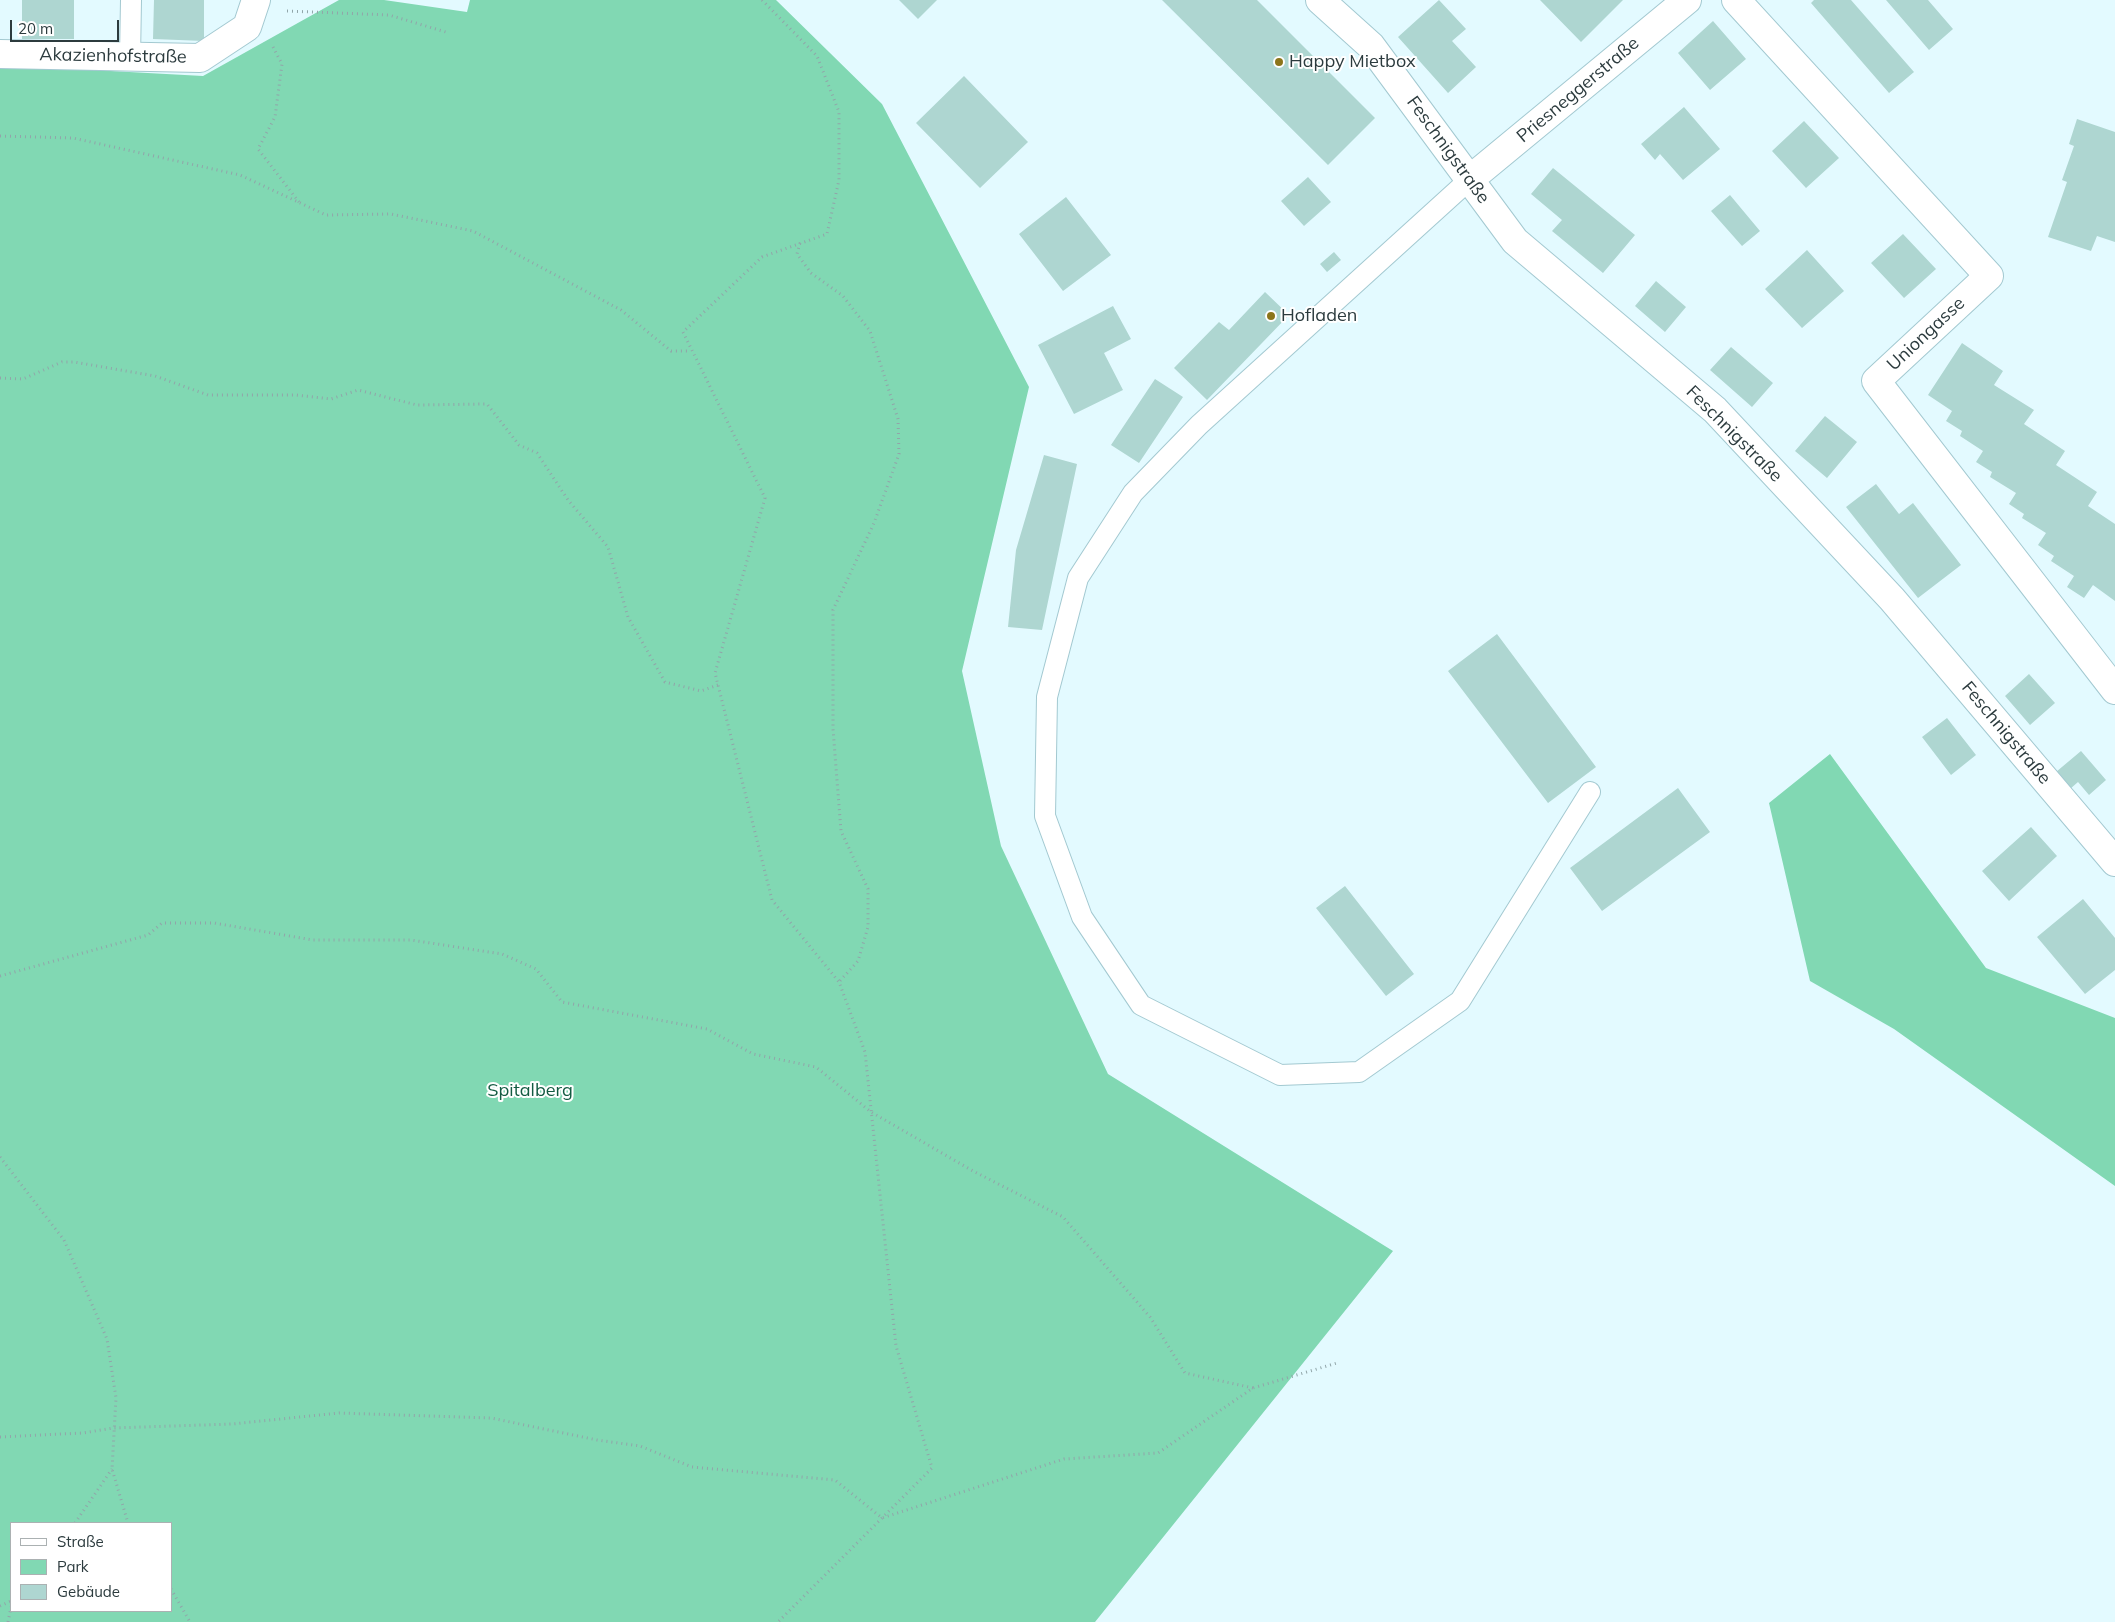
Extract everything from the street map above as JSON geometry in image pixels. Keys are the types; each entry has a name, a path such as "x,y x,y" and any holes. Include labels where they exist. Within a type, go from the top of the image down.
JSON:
{"street":[{"name":"Feschnigstraße","path":"1320,0 1371,46 1515,241 1715,410 1892,599 2115,862"},
{"name":"Priesneggerstraße","path":"1469,180 1687,0"},
{"name":"Uniongasse","path":"1736,0 1989,276 1876,381 2115,690"},
{"name":"Akazienhofstraße","path":"0,54 200,58 247,27 255,5"}],"lane":[{"path":"130,58 131,0"},
{"path":"1469,180 1199,425 1128,501 1078,578 1047,697 1044,816 1082,917 1141,1004 1280,1075 1359,1072 1460,1002 1590,792"}],"path":[{"path":"762,0 817,56 839,112 839,180 827,234 762,256 683,332 690,351 765,498 715,673 772,900 839,982 865,1052 896,1346 932,1468 778,1622"},
{"path":"300,203 258,149 275,117 282,64 255,5 389,15 448,33"},
{"path":"0,136 83,140 240,175 326,215 391,214 473,230 621,310 671,351 690,351"},
{"path":"800,243 797,254 811,273 842,296 870,331 898,419 899,454 874,523 832,610 833,729 841,831 868,889 868,927 858,961 839,982"},
{"path":"0,378 22,379 62,362 74,362 154,376 208,395 296,395 331,399 358,390 417,405 487,404 518,445 537,453 568,500 608,547 628,617 665,682 701,691 718,685"},
{"path":"0,976 148,935 162,923 214,923 313,940 411,940 502,954 536,969 562,1002 707,1029 753,1054 816,1067 871,1112 973,1171 1063,1217 1150,1317 1185,1373 1253,1388"},
{"path":"0,1157 64,1240 107,1339 116,1398 112,1469 128,1522"},
{"path":"882,1518 1064,1459 1158,1453 1253,1388 1337,1363"},
{"path":"0,1437 83,1433 113,1428 232,1424 340,1413 491,1418 597,1440 640,1446 692,1467 835,1480 882,1518"},
{"path":"76,1522 112,1469"},
{"path":"172,1591 190,1622"}],"green space":[{"name":"Spitalberg","path":"339,0 384,0 467,12 470,0 776,0 882,104 1029,387 962,671 1001,846 1108,1074 1393,1251 1095,1622 0,1622 0,65 203,76"},
{"path":"1830,754 1986,968 2115,1018 2115,1186 1894,1029 1810,981 1769,803"}],"building":[{"path":"22,0 74,0 74,39 22,39"},
{"path":"154,0 204,0 204,41 153,39"},
{"path":"899,0 937,0 918,19"},
{"path":"1162,0 1257,0 1375,118 1328,165"},
{"path":"1439,0 1466,29 1452,41 1476,67 1448,93 1398,37"},
{"path":"1540,0 1623,0 1581,42"},
{"path":"1814,0 1851,0 1914,72 1889,93 1811,3"},
{"path":"1886,0 1928,0 1953,29 1929,50"},
{"path":"1713,21 1746,59 1710,90 1678,53"},
{"path":"964,76 1028,142 980,188 916,123"},
{"path":"1684,107 1720,149 1683,180 1660,154 1655,160 1641,144"},
{"path":"2077,119 2115,132 2115,242 2097,236 2091,251 2048,237 2067,182 2062,180 2074,146 2069,144"},
{"path":"1804,121 1839,158 1806,188 1772,151"},
{"path":"1553,168 1635,235 1603,273 1552,231 1562,220 1531,194"},
{"path":"1308,177 1331,202 1304,226 1281,201"},
{"path":"1730,195 1760,231 1742,246 1711,211"},
{"path":"1066,197 1111,255 1063,291 1019,234"},
{"path":"1903,234 1936,269 1904,298 1871,263"},
{"path":"1807,250 1844,291 1802,328 1765,289"},
{"path":"1334,252 1341,260 1327,272 1320,264"},
{"path":"1656,281 1686,307 1665,332 1635,306"},
{"path":"1265,292 1289,315 1207,400 1174,368 1219,322 1229,330"},
{"path":"1113,306 1131,339 1104,353 1123,390 1074,414 1038,345"},
{"path":"1962,343 2003,371 1994,385 2034,410 2024,424 2065,451 2056,465 2097,492 2088,506 2115,524 2115,601 2093,585 2084,598 2067,587 2074,576 2051,561 2054,556 2038,545 2046,533 2022,518 2024,514 2009,504 2016,493 1990,477 1992,472 1976,462 1983,451 1960,436 1962,431 1946,421 1952,411 1928,395"},
{"path":"1731,347 1773,383 1752,407 1710,370"},
{"path":"1155,379 1183,397 1139,463 1111,445"},
{"path":"1825,416 1857,442 1827,478 1795,451"},
{"path":"1044,455 1077,464 1042,630 1008,627 1016,550"},
{"path":"1876,484 1899,514 1913,503 1961,565 1918,598 1846,507"},
{"path":"1497,634 1596,767 1548,803 1448,671"},
{"path":"2029,674 2055,703 2030,725 2005,696"},
{"path":"1947,718 1976,755 1951,775 1922,737"},
{"path":"2081,751 2106,780 2089,795 2078,782 2070,789 2056,772"},
{"path":"1678,788 1710,832 1602,911 1570,868"},
{"path":"2031,827 2057,856 2009,901 1982,871"},
{"path":"1345,886 1414,974 1386,996 1316,908"},
{"path":"2083,899 2115,938 2115,970 2085,994 2037,937"}],"place":[{"name":"Happy Mietbox","path":"1279,62"},
{"name":"Hofladen","path":"1271,316"}]}
